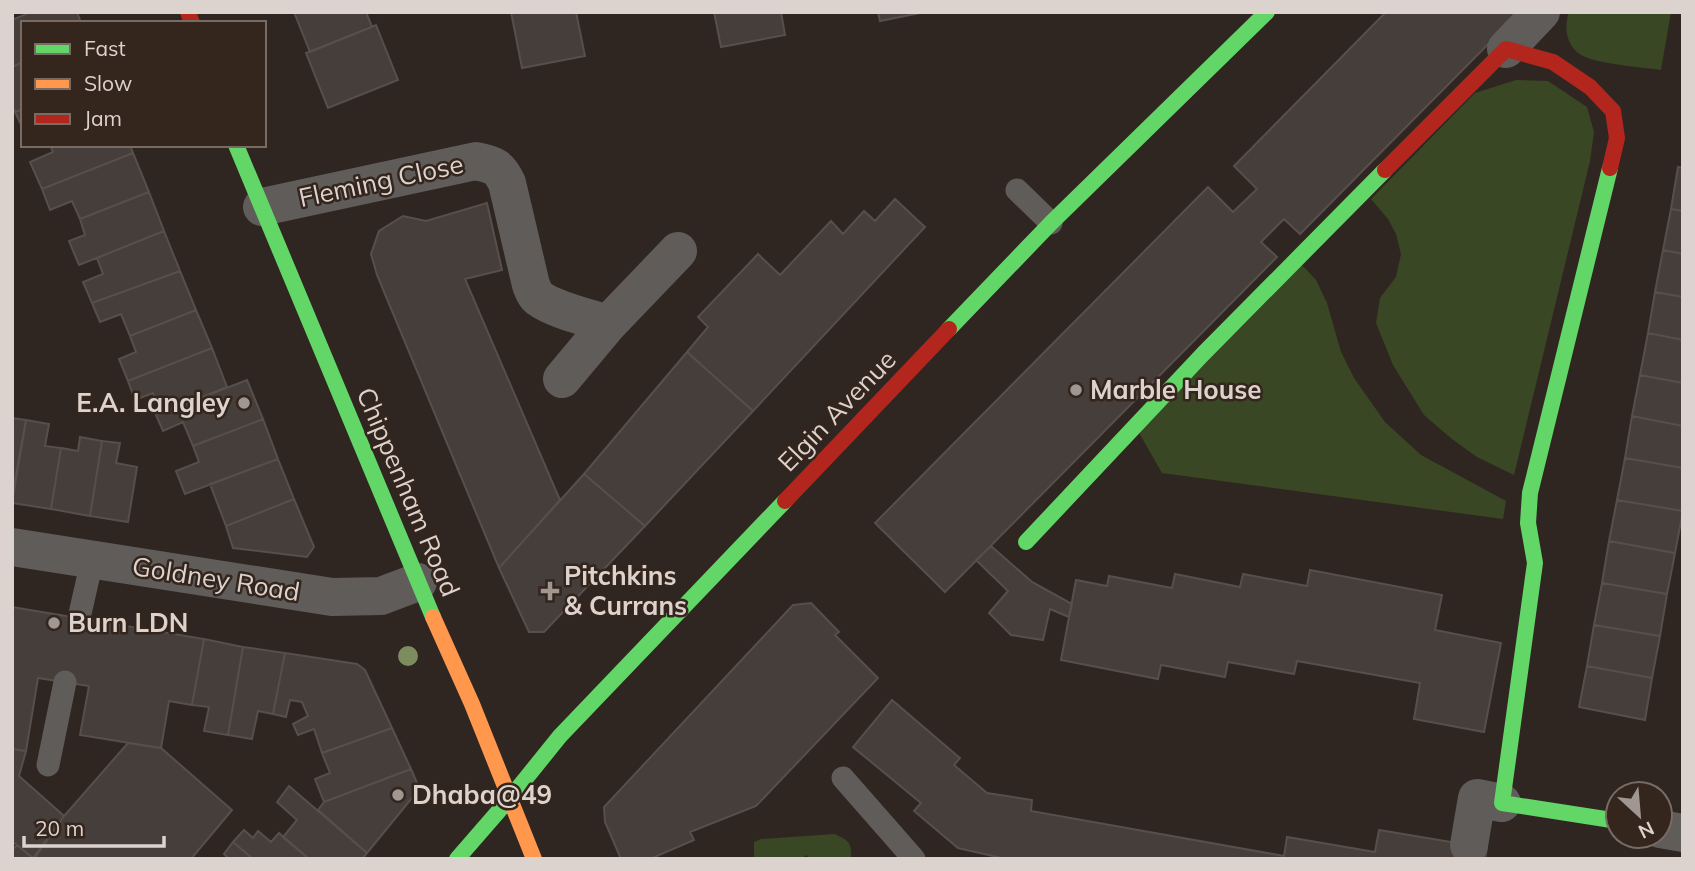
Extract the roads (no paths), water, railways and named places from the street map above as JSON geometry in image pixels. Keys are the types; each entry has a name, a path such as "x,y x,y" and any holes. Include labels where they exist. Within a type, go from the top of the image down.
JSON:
{"street":[{"name":"Elgin Avenue","path":"457,859 560,736 1051,223 1267,12"},
{"path":"1026,542 1104,457 1330,223 1541,12"},
{"path":"1502,803 1535,563 1528,523 1530,493 1617,138 1613,111 1590,86 1553,62 1506,49"},
{"name":"Chippenham Road","path":"237,147 534,859"},
{"name":"Fleming Close","path":"262,206 476,161 491,164 500,170 507,183 534,293 539,299 608,324"},
{"path":"562,379 608,324 678,251"},
{"name":"Goldney Road","path":"12,547 332,597 381,596 418,582"},
{"path":"1469,845 1477,798 1604,819"}],"lane":[{"path":"1017,190 1051,223"},
{"path":"79,618 92,561"},
{"path":"47,765 65,682"},
{"path":"843,778 914,859"}],"place":[{"name":"Marble House","path":"1076,390"},
{"name":"E.A. Langley","path":"244,403"},
{"name":"Pitchkins & Currans","path":"550,591"},
{"name":"Burn LDN","path":"54,623"},
{"name":"Dhaba@49","path":"398,795"}]}
